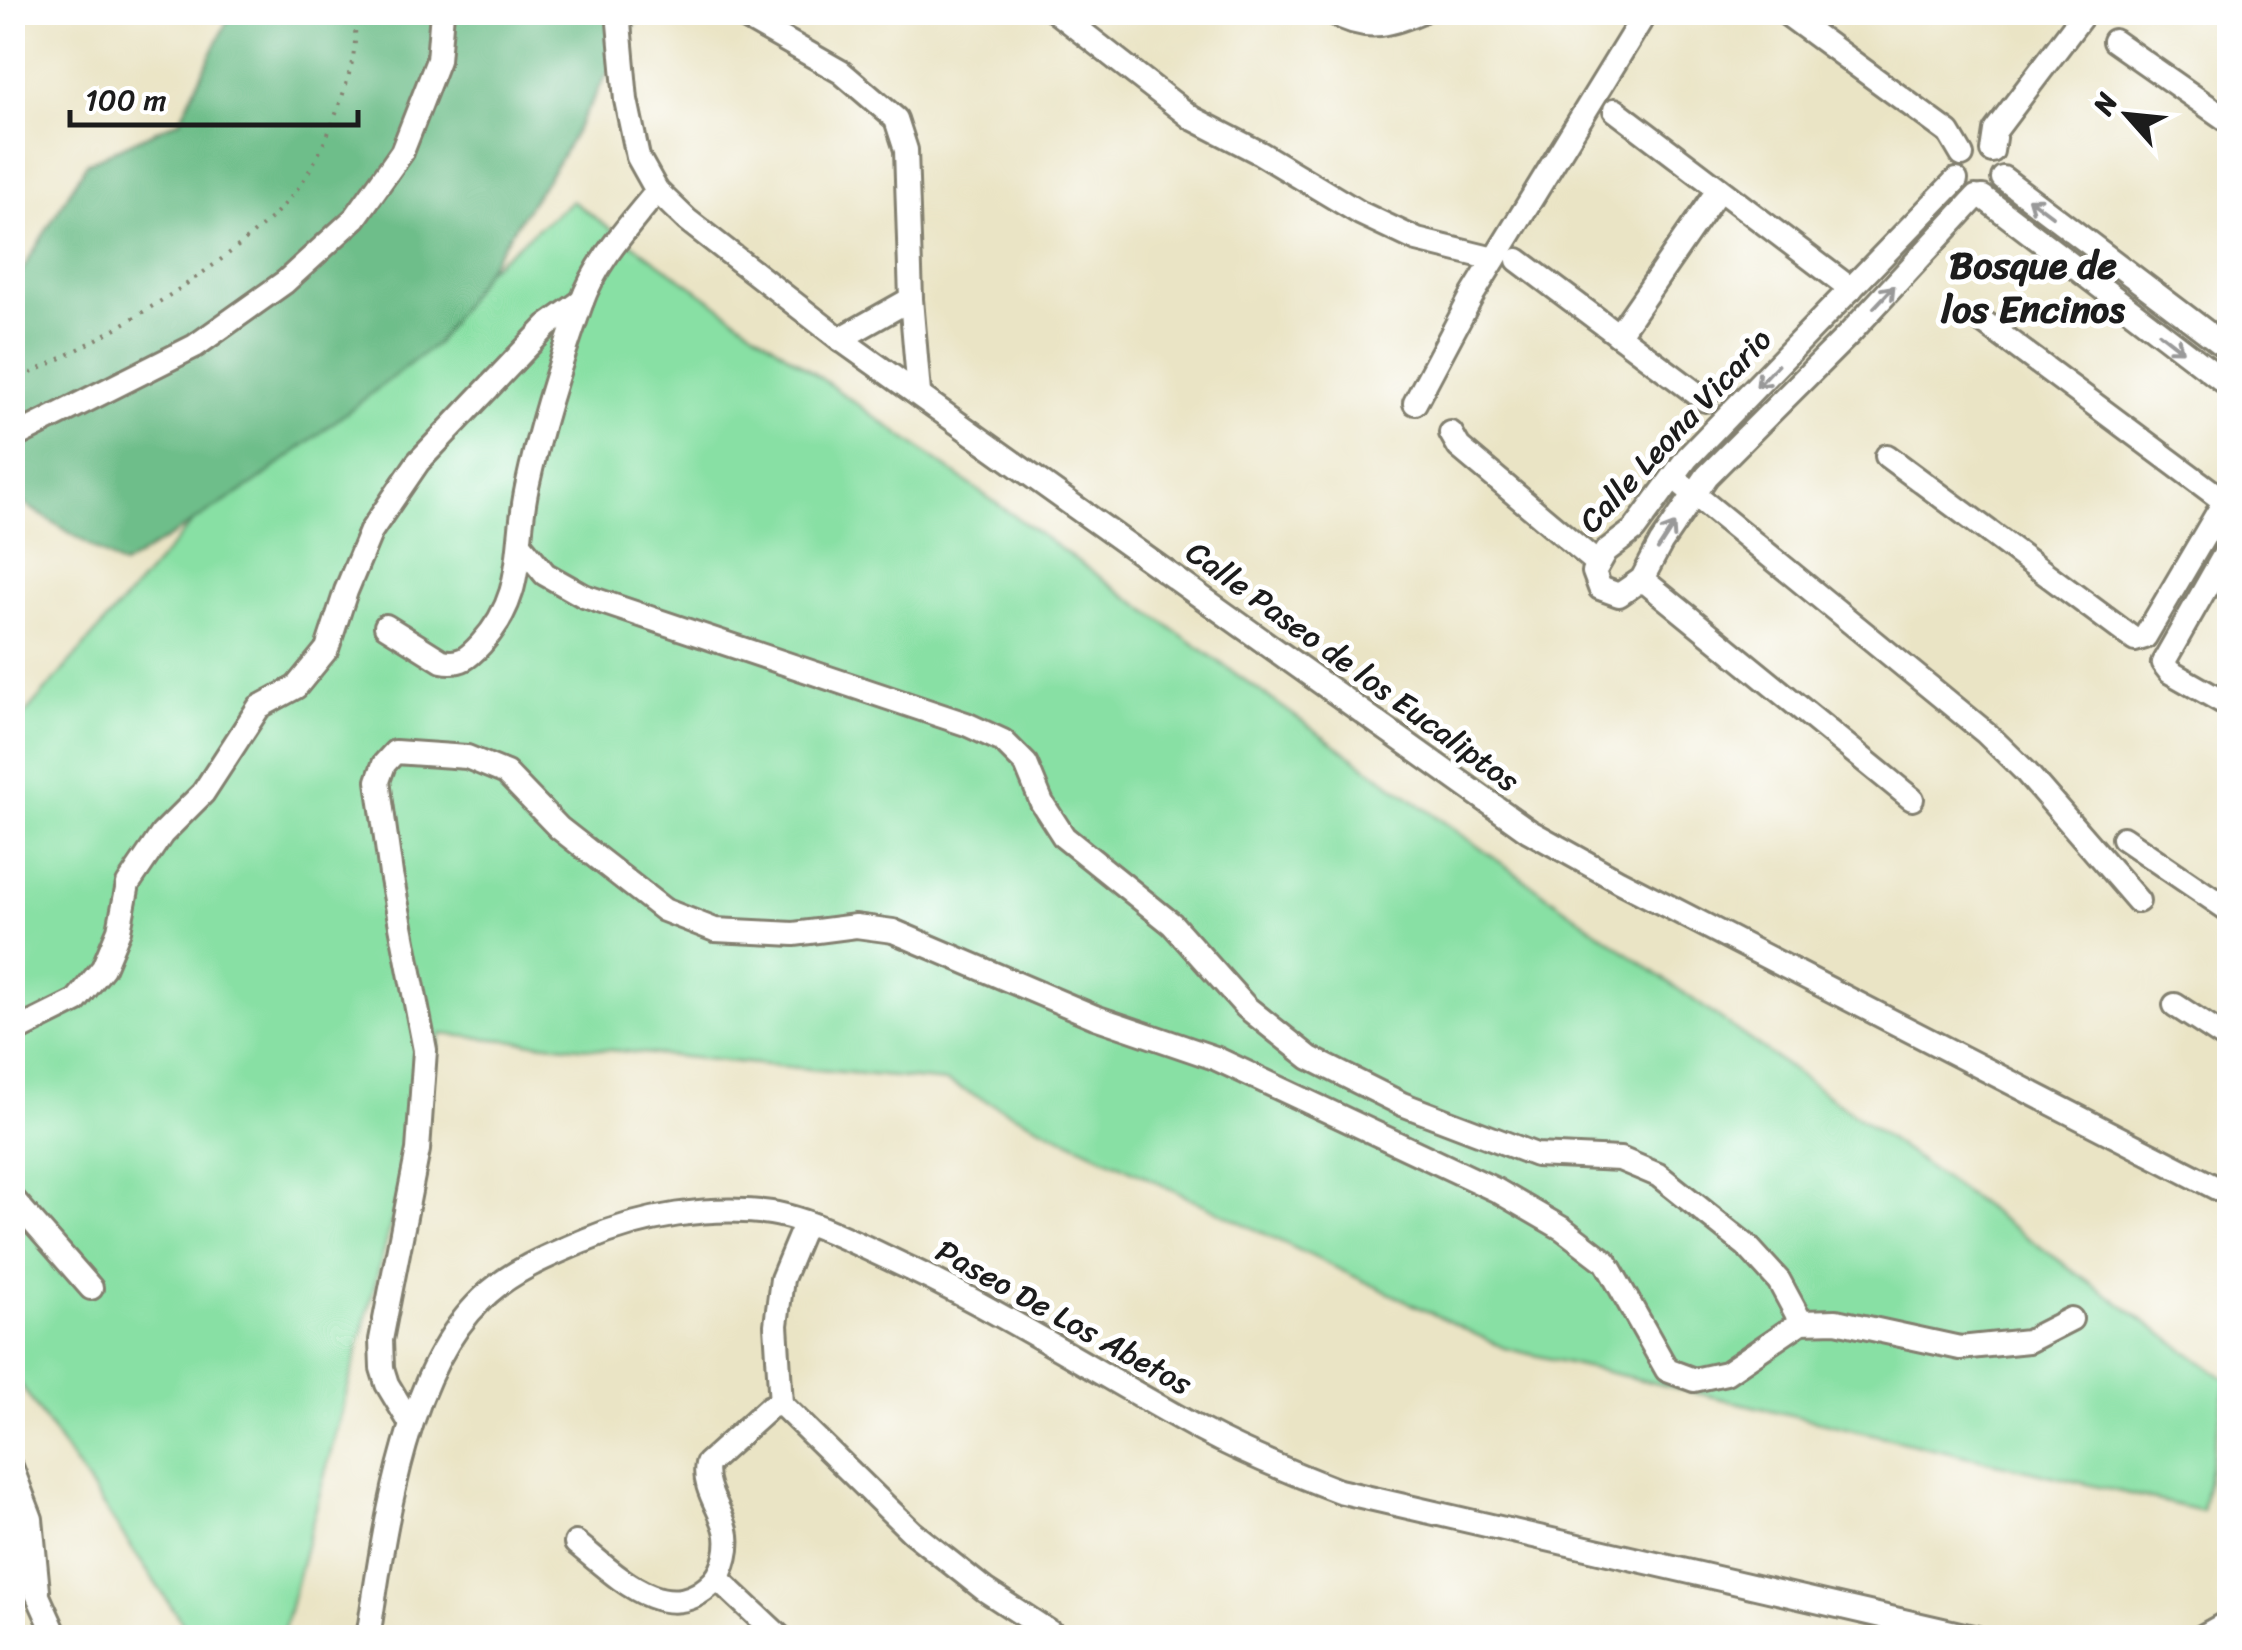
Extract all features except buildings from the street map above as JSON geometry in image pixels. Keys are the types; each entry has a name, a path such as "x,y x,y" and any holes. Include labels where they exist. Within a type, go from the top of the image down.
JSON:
{"street":[{"path":"12,438 194,346 285,282 355,218 402,152 438,60 442,12"},
{"name":"Calle Paseo de los Eucaliptos","path":"618,12 626,100 638,157 658,191 687,220 840,340 1528,830 1618,881 2230,1195"},
{"path":"736,12 841,72 882,104 901,130 906,150 910,299 919,393"},
{"path":"1056,12 1175,107 1360,214 1417,240 1494,259"},
{"path":"1332,12 1342,19 1386,26 1420,12"},
{"path":"1415,403 1494,259 1646,12"},
{"path":"1784,12 1948,133 1962,155"},
{"path":"1980,196 1999,187 2003,178 2003,168 1992,151 1995,131 2081,14"},
{"path":"2114,41 2230,122"},
{"path":"1615,110 1851,289"},
{"path":"1992,151 1976,148 1962,155 1955,167 1960,188 1980,196 2230,386"},
{"path":"2003,178 2230,350"},
{"name":"Calle Leona Vicario","path":"1956,180 1687,458 1634,530 1598,563 1595,580 1608,593 1618,595 1642,579 1661,543 1707,476 1850,334 1980,196"},
{"path":"1618,335 1719,188"},
{"path":"386,626 442,661 460,662 492,632 517,582 526,490 582,301 612,248 658,191"},
{"path":"1518,260 1705,400"},
{"path":"840,340 910,299"},
{"path":"12,1033 76,1001 103,968 120,930 128,884 162,834 203,793 258,707 296,687 327,650 371,531 418,462 547,326 582,301"},
{"path":"1829,312 1850,334"},
{"path":"1888,456 2128,637 2140,640 2227,497 1980,320"},
{"path":"1451,433 1459,447 1598,563"},
{"path":"1672,477 1986,733 2026,772 2138,900"},
{"path":"520,545 545,574 584,596 966,724 1003,741 1026,764 1042,803 1064,837 1172,924 1246,1007 1310,1058 1402,1104 1536,1155 1620,1159 1658,1176 1747,1246 1779,1281 1801,1322"},
{"path":"2230,546 2163,663 2170,672 2230,706"},
{"path":"1642,579 1912,799"},
{"path":"412,1424 387,1384 381,1340 418,1150 425,1050 391,874 378,781 384,764 395,752 467,757 506,774 560,828 664,910 716,930 794,934 856,926 893,931 1095,1017 1215,1058 1496,1190 1563,1229 1606,1262 1667,1370 1694,1380 1726,1373 1801,1322 1836,1321 1960,1348 2028,1341 2071,1319"},
{"path":"2122,838 2230,911"},
{"path":"2175,1004 2230,1041"},
{"path":"12,1198 90,1288"},
{"name":"Paseo De Los Abetos","path":"368,1638 394,1487 412,1424 431,1376 480,1300 514,1274 618,1226 694,1212 772,1213 842,1237 981,1303 1202,1430 1264,1461 1339,1491 1977,1638"},
{"path":"805,1224 782,1279 776,1325 781,1404 912,1532 985,1590 1059,1638"},
{"path":"576,1543 637,1592 661,1601 685,1600 701,1592 717,1578 726,1557 727,1532 708,1485 707,1464 770,1407 781,1404"},
{"path":"12,1469 31,1519 38,1591"},
{"path":"12,1538 57,1638"},
{"path":"717,1578 782,1638"},
{"path":"2200,1638 2230,1621"}],"path":[{"path":"12,382 51,364 203,272 278,212 313,164 332,126 358,38 353,12"}],"green space":[{"path":"231,13 641,13 560,159 437,343 255,483 123,566 13,497 12,287 87,163 180,120"},
{"path":"572,201 2227,1380 2202,1511 1504,1348 947,1082 441,1034 282,1637 192,1637 13,1373 13,728 239,469"}],"district":[{"name":"Bosque de los Encinos","path":"2033,287"}]}
